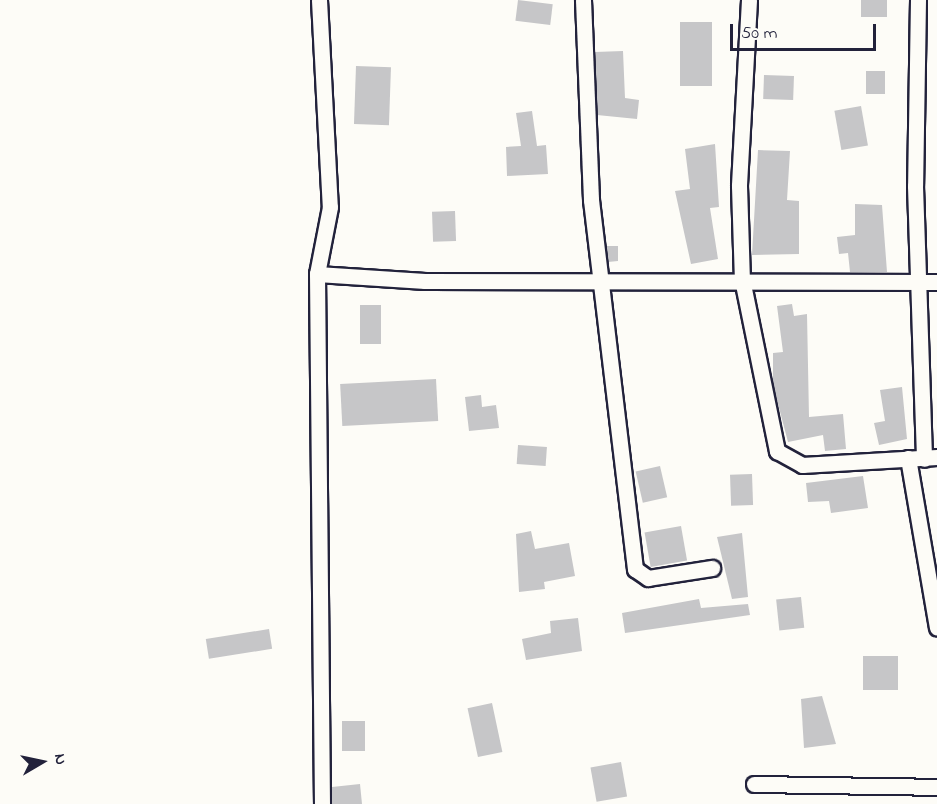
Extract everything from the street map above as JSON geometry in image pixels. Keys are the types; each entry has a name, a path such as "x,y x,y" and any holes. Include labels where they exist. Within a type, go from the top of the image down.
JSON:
{"street":[{"path":"318,0 330,207 317,274 322,804"},
{"path":"583,0 591,200 636,572 648,578 712,568"},
{"path":"749,0 739,186 742,279 781,457 802,465 931,458 916,282 918,0"},
{"path":"317,274 425,281 742,279 937,282"},
{"path":"908,458 937,628"},
{"path":"754,784 937,788"}],"building":[{"path":"518,0 553,4 550,25 515,21"},
{"path":"861,0 887,0 887,17 861,17"},
{"path":"680,22 712,22 712,86 680,86"},
{"path":"623,51 625,98 639,100 637,119 597,115 595,52"},
{"path":"356,66 391,67 389,125 354,124"},
{"path":"866,71 885,71 885,94 866,94"},
{"path":"764,75 794,76 793,100 763,99"},
{"path":"861,106 868,145 841,150 834,111"},
{"path":"532,111 537,146 546,145 548,174 507,176 506,147 521,146 516,113"},
{"path":"715,144 719,207 710,208 718,259 691,264 675,191 690,189 685,149"},
{"path":"758,150 790,151 787,200 799,201 799,254 752,255"},
{"path":"855,204 882,205 887,272 850,272 848,253 839,254 837,237 855,235"},
{"path":"455,211 456,241 433,242 432,212"},
{"path":"606,246 618,246 618,261 608,262"},
{"path":"792,304 794,316 807,314 809,417 843,414 846,449 825,451 823,435 788,442 773,385 773,353 783,352 777,306"},
{"path":"360,305 381,305 381,344 360,344"},
{"path":"436,379 438,421 342,426 340,384"},
{"path":"902,387 907,439 879,445 874,423 885,421 880,390"},
{"path":"481,395 482,407 496,405 499,428 469,431 465,397"},
{"path":"518,445 547,447 546,466 517,464"},
{"path":"660,466 667,497 643,503 636,472"},
{"path":"752,474 753,505 731,506 730,475"},
{"path":"863,476 868,508 831,513 829,501 808,502 806,483"},
{"path":"681,526 687,560 651,567 645,532"},
{"path":"531,531 535,549 569,543 575,576 544,582 545,589 519,592 516,534"},
{"path":"742,533 748,597 732,599 717,537"},
{"path":"801,597 804,628 779,630 776,600"},
{"path":"699,599 701,608 748,604 750,615 625,633 622,613"},
{"path":"578,618 582,651 526,660 522,639 551,633 550,621"},
{"path":"269,629 272,649 209,659 206,639"},
{"path":"863,656 898,656 898,690 863,690"},
{"path":"822,696 836,744 804,748 801,699"},
{"path":"492,703 502,752 478,757 468,708"},
{"path":"342,721 365,721 365,751 342,751"},
{"path":"621,762 627,796 597,802 590,767"},
{"path":"360,784 362,804 332,804 332,787"}]}
